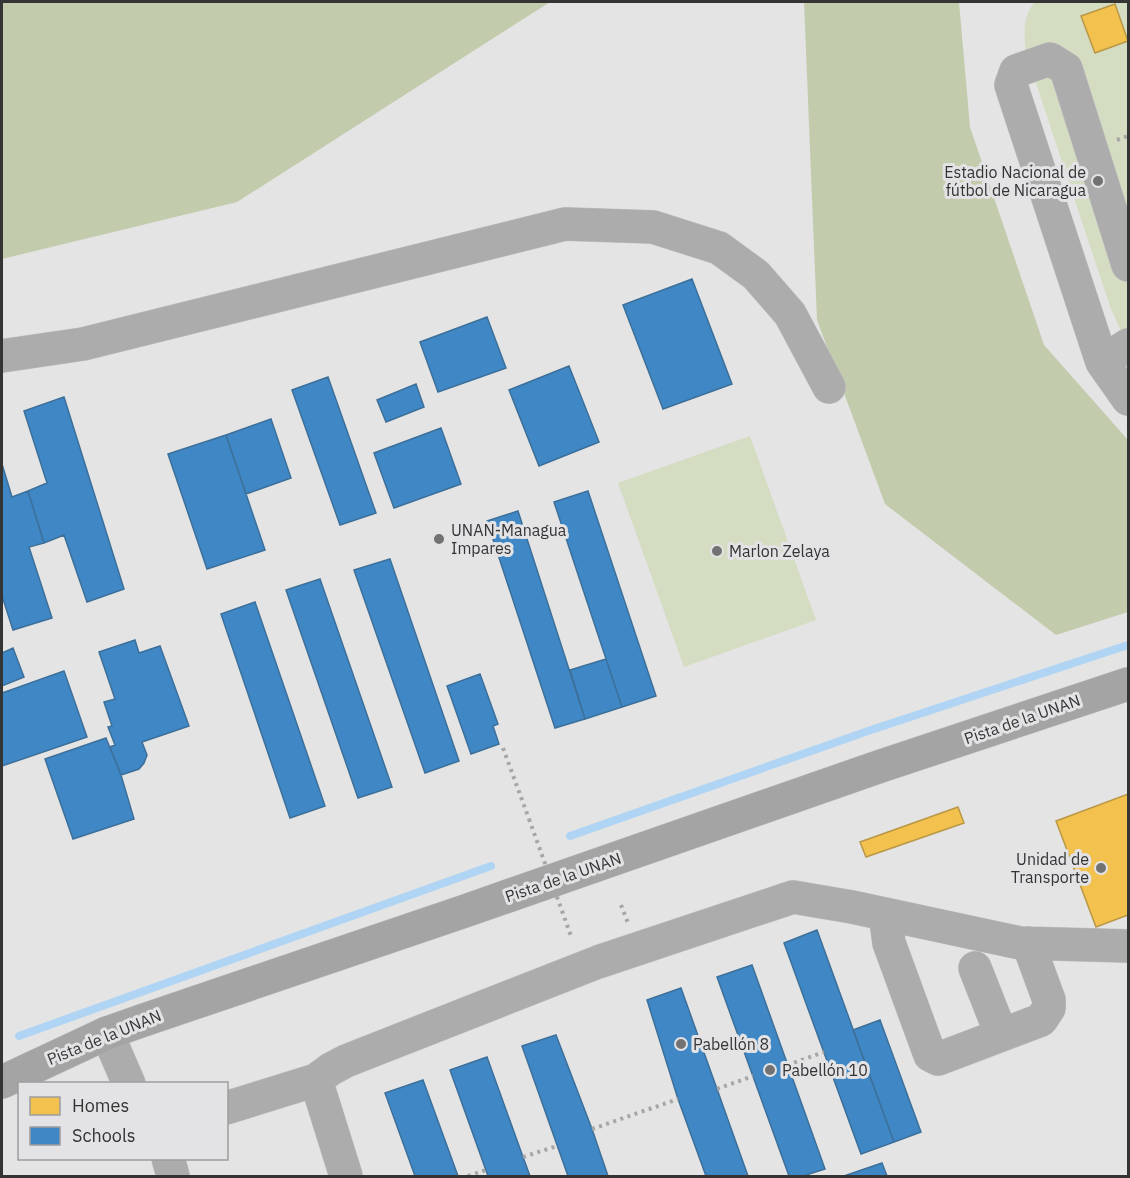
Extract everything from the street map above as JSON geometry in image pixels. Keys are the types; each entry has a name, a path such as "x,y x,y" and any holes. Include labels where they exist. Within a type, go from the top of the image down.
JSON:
{"main road":[{"name":"Pista de la UNAN","path":"3,1074 107,1033 881,766 1128,684"}],"street":[{"path":"1128,265 1066,69 1050,59 1016,71 1011,85 1115,354 1128,399"},
{"path":"2,356 83,344 565,224 652,227 719,248 756,275 790,314 829,387"},
{"path":"228,1107 316,1080 346,1061 598,962 793,897 1020,943 1128,946"},
{"path":"885,914 889,943 930,1055 938,1059 1041,1020 1049,1008 1049,1000 1028,943"},
{"path":"975,968 1001,1035"},
{"path":"107,1033 129,1082"},
{"path":"316,1080 346,1176"},
{"path":"169,1160 173,1176"}],"path":[{"path":"503,748 571,936"},
{"path":"787,1065 824,1052"},
{"path":"717,1089 753,1076"},
{"path":"592,1130 678,1099"},
{"path":"523,1157 557,1146"},
{"path":"468,1176 486,1170"}],"green space":[{"path":"2,2 550,2 237,202 2,259"},
{"path":"804,2 959,2 970,127 1044,345 1128,440 1128,612 1056,635 885,504 817,320"},
{"name":"Estadio Nacional de fútbol de Nicaragua","path":"1035,2 1128,2 1128,346 1111,309 1026,53 1026,20"},
{"name":"Marlon Zelaya","path":"750,436 816,620 684,667 618,483"}],"building: Homes":[{"path":"1115,4 1128,41 1095,53 1081,16"},
{"name":"Unidad de Transporte","path":"1128,794 1128,915 1096,927 1056,821"},
{"path":"958,807 964,823 866,857 860,842"}],"building: Schools":[{"path":"692,279 732,384 663,409 623,305"},
{"path":"487,317 506,368 438,392 420,342"},
{"path":"569,366 599,442 539,466 509,390"},
{"path":"328,377 376,513 340,525 292,390"},
{"path":"416,384 424,407 386,422 377,400"},
{"path":"64,397 124,589 87,602 64,535 44,543 28,491 47,483 24,411"},
{"path":"271,419 291,478 246,494 226,435"},
{"path":"441,428 461,484 394,508 374,453"},
{"path":"226,435 265,550 207,569 168,454"},
{"path":"2,464 12,497 28,491 44,543 29,547 52,618 13,630 2,596"},
{"path":"588,491 656,696 622,707 554,502"},
{"path":"518,511 585,719 555,728 487,521"},
{"path":"390,559 459,761 425,773 354,570"},
{"path":"320,579 392,787 358,798 286,590"},
{"path":"255,602 325,806 290,818 221,614"},
{"path":"135,640 139,653 160,646 189,726 142,742 147,755 144,763 139,769 121,775 110,747 115,745 108,727 112,726 104,702 115,699 99,652"},
{"path":"13,648 24,677 2,686 2,653"},
{"path":"606,659 622,707 585,719 570,670"},
{"path":"64,671 87,737 2,766 2,693"},
{"path":"480,674 498,724 493,726 499,744 471,754 447,686"},
{"path":"106,738 121,775 134,819 73,839 45,759"},
{"path":"817,930 894,1142 861,1154 784,943"},
{"name":"Pabellón 10","path":"752,965 825,1169 803,1176 789,1176 717,977"},
{"name":"Pabellón 8","path":"681,988 748,1176 706,1176 678,1099 647,1000"},
{"path":"880,1020 921,1132 894,1142 853,1030"},
{"path":"556,1035 608,1176 568,1176 522,1046"},
{"path":"487,1057 530,1176 488,1176 450,1070"},
{"path":"423,1080 458,1176 415,1176 385,1093"},
{"path":"882,1163 887,1176 844,1176"}],"waterway":[{"path":"570,836 868,731 1128,645"},
{"path":"19,1036 491,866"}],"place":[{"name":"Estadio Nacional de fútbol de Nicaragua","path":"1098,181"},
{"name":"UNAN-Managua Impares","path":"439,539"},
{"name":"Marlon Zelaya","path":"717,551"},
{"name":"Unidad de Transporte","path":"1101,868"},
{"name":"Pabellón 8","path":"681,1044"},
{"name":"Pabellón 10","path":"770,1070"}]}
